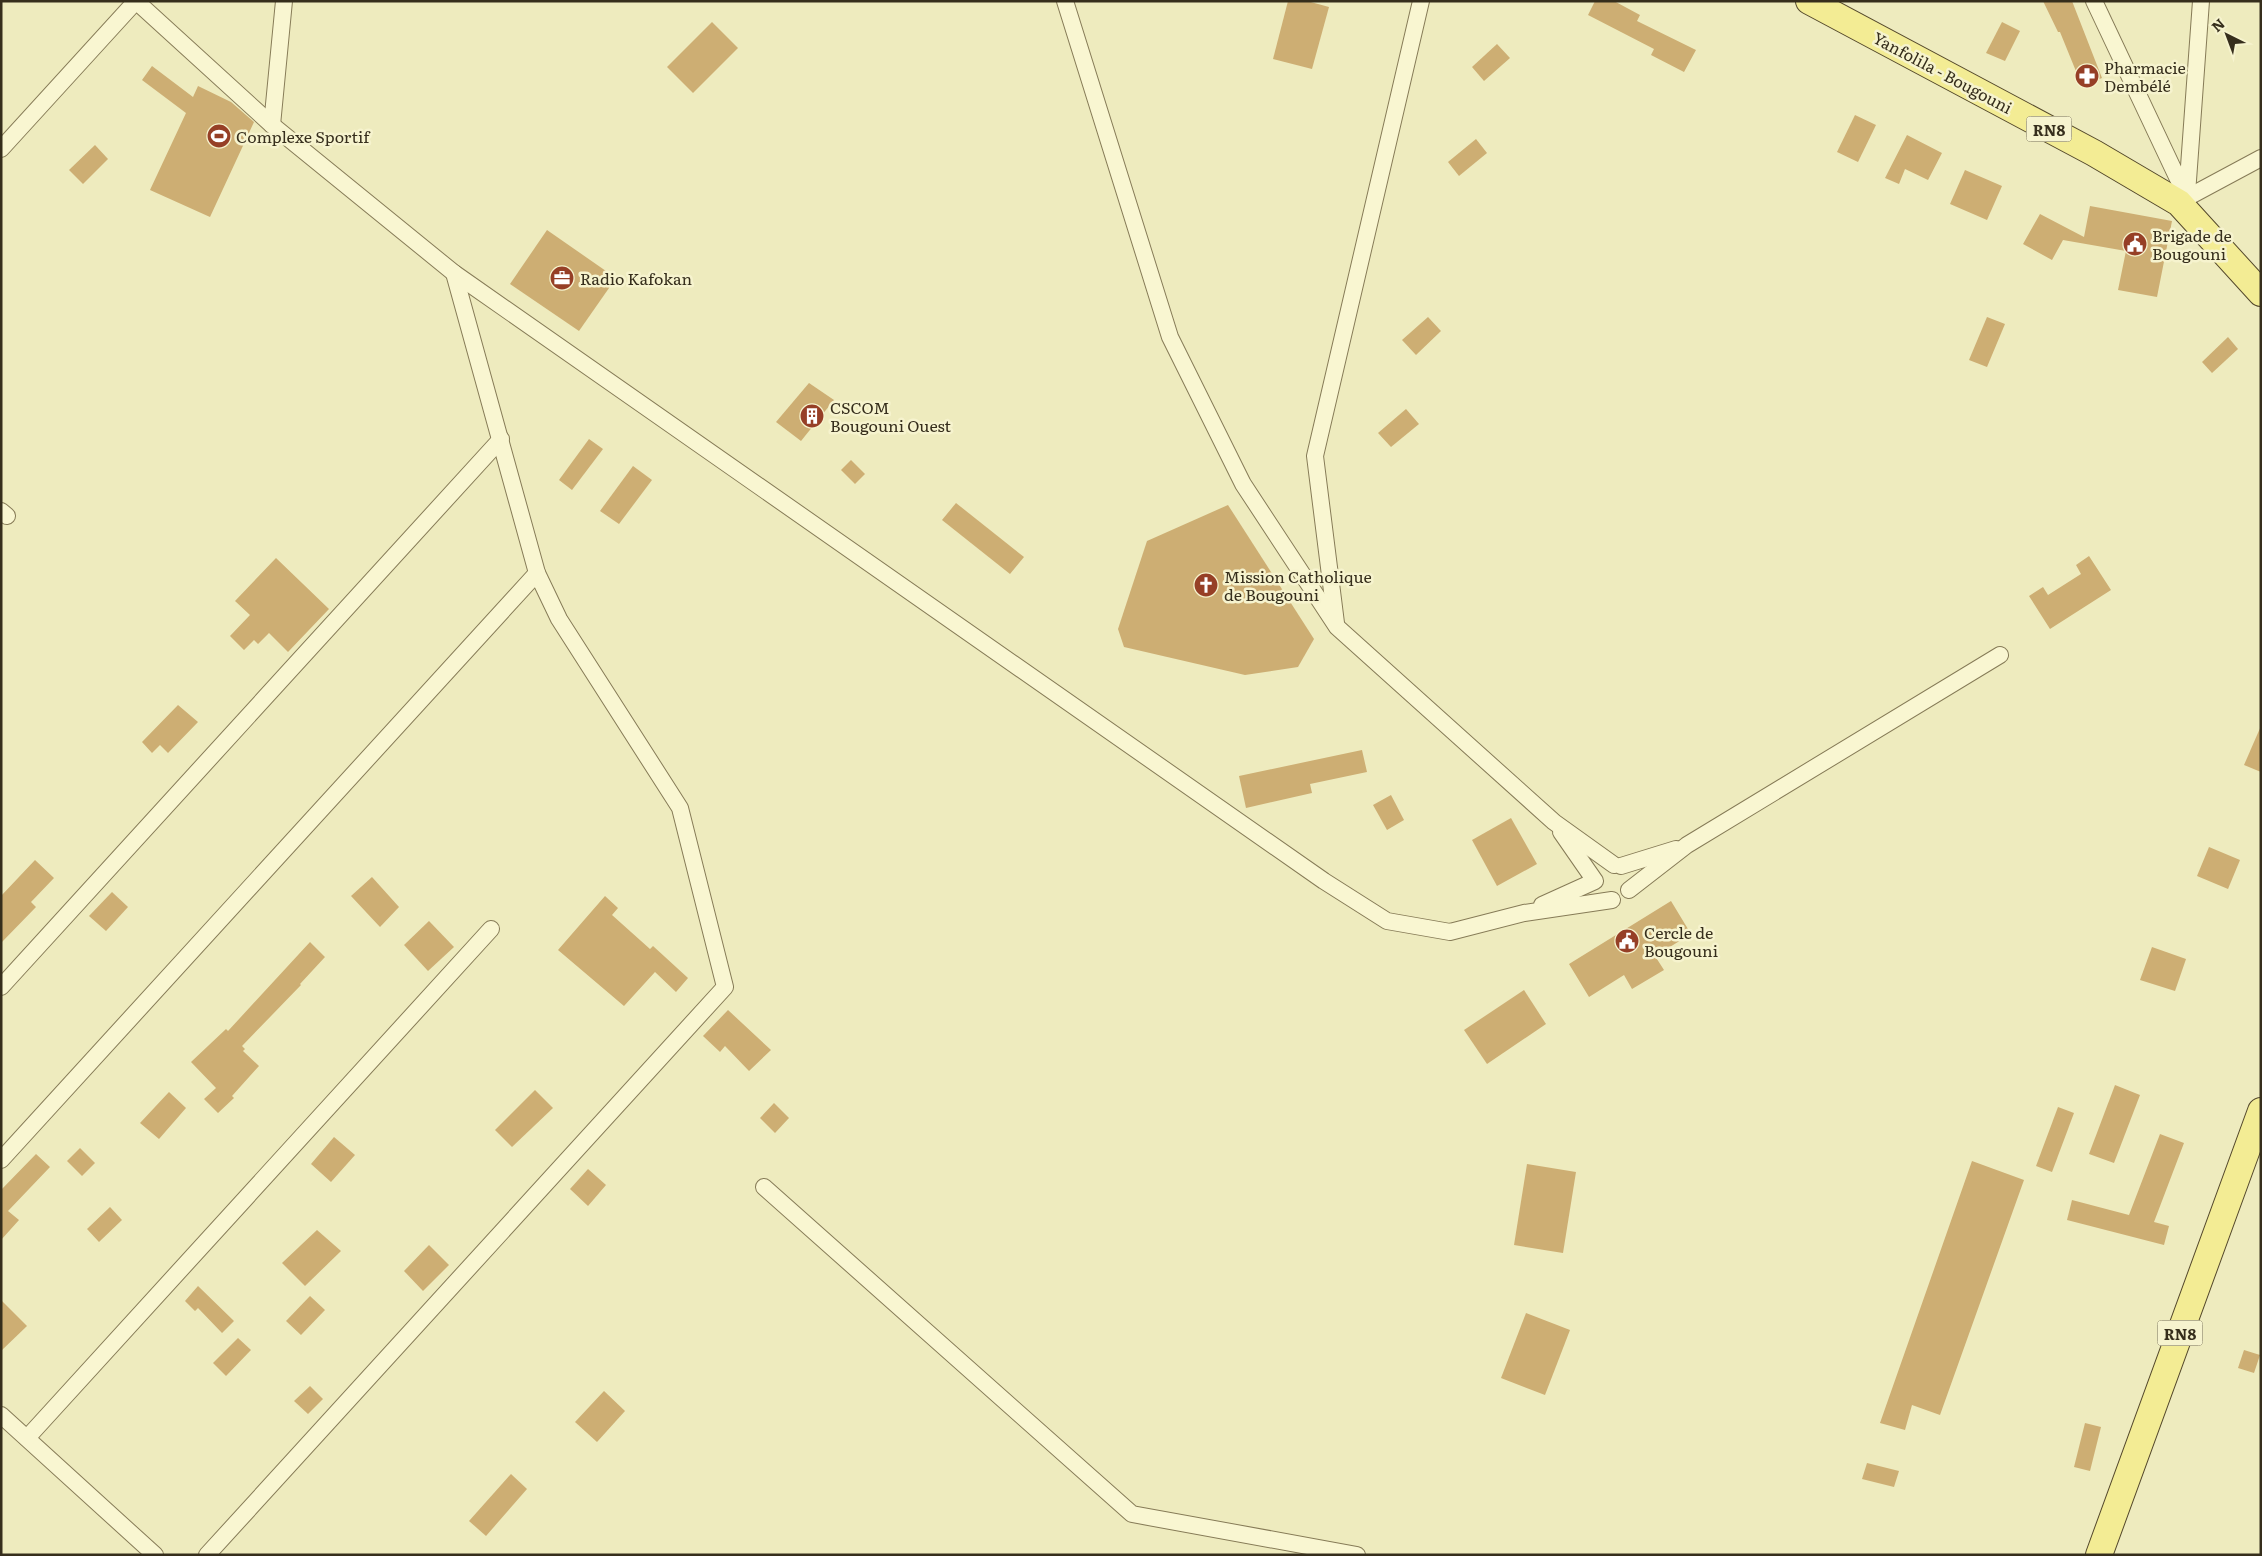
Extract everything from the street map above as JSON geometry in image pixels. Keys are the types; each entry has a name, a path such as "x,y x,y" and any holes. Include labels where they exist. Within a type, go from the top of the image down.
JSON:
{"main road":[{"name":"Yanfolila - Bougouni","path":"1825,5 2183,200 2261,293"},
{"name":"RN8","path":"2099,1555 2261,1111"}],"street":[{"path":"1,149 136,1 272,125 454,273 1324,881 1386,920 1450,932 1524,913 1624,897 1629,890 1687,845 2000,655"},
{"path":"272,125 284,1"},
{"path":"1064,1 1170,337 1243,484 1337,627 1554,822 1630,876 1629,890"},
{"path":"1337,627 1315,456 1421,1"},
{"path":"2094,1 2183,200"},
{"path":"2183,200 2202,1"},
{"path":"2183,200 2261,158"},
{"path":"207,1555 725,987 680,808 559,619 537,573 454,273"},
{"path":"1,987 501,439"},
{"path":"1,1160 537,573"},
{"path":"1554,822 1595,881 1600,894 1612,900"},
{"path":"1524,913 1595,881 1601,869 1687,845"},
{"path":"27,1438 491,929"},
{"path":"764,1187 1132,1514 1358,1555"},
{"path":"1,1414 155,1555"}],"building":[{"path":"1288,1 1307,1 1329,7 1312,69 1273,59"},
{"path":"1595,1 1614,1 1640,15 1637,21 1696,50 1684,72 1651,55 1654,49 1588,15"},
{"path":"2043,1 2072,1 2102,78 2082,86 2060,32 2058,32"},
{"path":"712,22 738,48 693,93 667,67"},
{"path":"2002,22 2020,31 2005,61 1986,53"},
{"path":"1497,44 1510,58 1484,81 1472,67"},
{"path":"152,66 193,97 198,86 231,102 254,122 210,217 150,190 186,113 142,80"},
{"path":"1855,115 1876,125 1858,162 1837,152"},
{"path":"1907,135 1942,153 1928,180 1905,169 1899,184 1885,178"},
{"path":"1476,139 1487,153 1459,176 1448,162"},
{"path":"95,145 108,159 83,184 69,170"},
{"path":"1965,170 2002,186 1987,220 1950,204"},
{"path":"2090,206 2172,221 2157,297 2118,290 2126,251 2063,240 2052,260 2023,244 2040,214 2084,237"},
{"path":"547,230 616,278 579,331 510,284"},
{"path":"1428,317 1441,331 1416,355 1402,340"},
{"path":"1987,317 2005,324 1987,367 1969,360"},
{"path":"2228,337 2238,349 2212,373 2202,362"},
{"path":"809,383 834,400 801,441 776,422"},
{"path":"1406,409 1419,424 1391,447 1378,433"},
{"path":"589,439 603,449 572,490 559,480"},
{"path":"851,460 865,474 855,484 841,470"},
{"path":"633,466 652,480 619,524 600,511"},
{"path":"956,503 1024,557 1010,574 942,520"},
{"name":"Mission Catholique de Bougouni","path":"1228,505 1314,639 1298,667 1245,675 1124,647 1118,629 1147,541"},
{"path":"2089,556 2111,590 2050,629 2029,596 2043,587 2048,595 2081,574 2076,565"},
{"path":"276,558 329,609 288,652 269,633 258,644 254,640 244,650 230,636 250,615 235,601"},
{"path":"178,705 198,722 168,753 160,745 152,753 142,742"},
{"path":"2261,726 2261,772 2244,765"},
{"path":"1362,750 1367,772 1310,784 1312,793 1246,808 1239,776"},
{"path":"1391,795 1404,820 1387,830 1373,805"},
{"path":"1511,818 1537,864 1497,886 1472,840"},
{"path":"2209,847 2240,860 2228,889 2197,876"},
{"path":"35,860 54,878 31,902 36,907 1,943 1,896"},
{"path":"372,877 399,907 380,927 351,896"},
{"path":"112,892 128,907 106,931 89,916"},
{"path":"605,896 618,908 612,915 650,949 653,946 688,978 676,992 655,972 624,1006 558,950"},
{"path":"1671,901 1691,934 1655,956 1664,970 1632,989 1624,975 1589,997 1569,964"},
{"path":"429,921 454,947 428,971 404,945"},
{"path":"310,942 325,957 301,985 242,1046 245,1049 243,1051 259,1066 232,1096 234,1098 218,1113 204,1099 216,1088 191,1062 226,1029 228,1031"},
{"path":"2152,947 2186,959 2175,991 2140,980"},
{"path":"1524,990 1546,1024 1487,1064 1464,1030"},
{"path":"728,1010 771,1050 749,1071 725,1046 720,1052 703,1036"},
{"path":"2115,1085 2140,1095 2114,1163 2089,1154"},
{"path":"535,1090 553,1108 512,1147 495,1130"},
{"path":"169,1092 186,1108 159,1139 140,1123"},
{"path":"774,1103 789,1118 775,1133 760,1118"},
{"path":"2058,1107 2074,1113 2052,1172 2036,1166"},
{"path":"2160,1134 2184,1143 2154,1222 2169,1226 2164,1245 2067,1220 2072,1200 2129,1215"},
{"path":"334,1137 355,1155 331,1182 311,1164"},
{"path":"80,1148 95,1163 82,1176 67,1161"},
{"path":"36,1154 50,1167 8,1211 19,1220 1,1240 1,1190"},
{"path":"1972,1161 2024,1180 1940,1415 1912,1405 1905,1430 1880,1423"},
{"path":"1527,1164 1576,1172 1563,1253 1514,1245"},
{"path":"588,1169 606,1185 588,1206 570,1189"},
{"path":"110,1207 122,1220 99,1242 87,1229"},
{"path":"317,1230 341,1251 305,1286 282,1263"},
{"path":"429,1245 449,1265 423,1291 404,1271"},
{"path":"198,1286 234,1321 222,1333 198,1308 195,1311 185,1301"},
{"path":"310,1296 325,1310 301,1335 286,1321"},
{"path":"1,1300 27,1326 1,1351"},
{"path":"1526,1313 1570,1330 1545,1395 1501,1378"},
{"path":"238,1338 251,1350 226,1376 213,1363"},
{"path":"2244,1350 2260,1355 2254,1373 2238,1368"},
{"path":"310,1386 323,1399 308,1414 294,1401"},
{"path":"604,1391 625,1411 597,1442 575,1422"},
{"path":"2085,1423 2101,1427 2090,1471 2074,1467"},
{"path":"1867,1463 1899,1471 1894,1487 1862,1479"},
{"path":"511,1474 527,1489 486,1536 469,1521"}],"place":[{"name":"Pharmacie Dembélé","path":"2087,76"},
{"name":"Complexe Sportif","path":"219,136"},
{"name":"Brigade de Bougouni","path":"2135,244"},
{"name":"Radio Kafokan","path":"562,278"},
{"name":"CSCOM Bougouni Ouest","path":"812,416"},
{"name":"Mission Catholique de Bougouni","path":"1206,585"},
{"name":"Cercle de Bougouni","path":"1627,941"}]}
